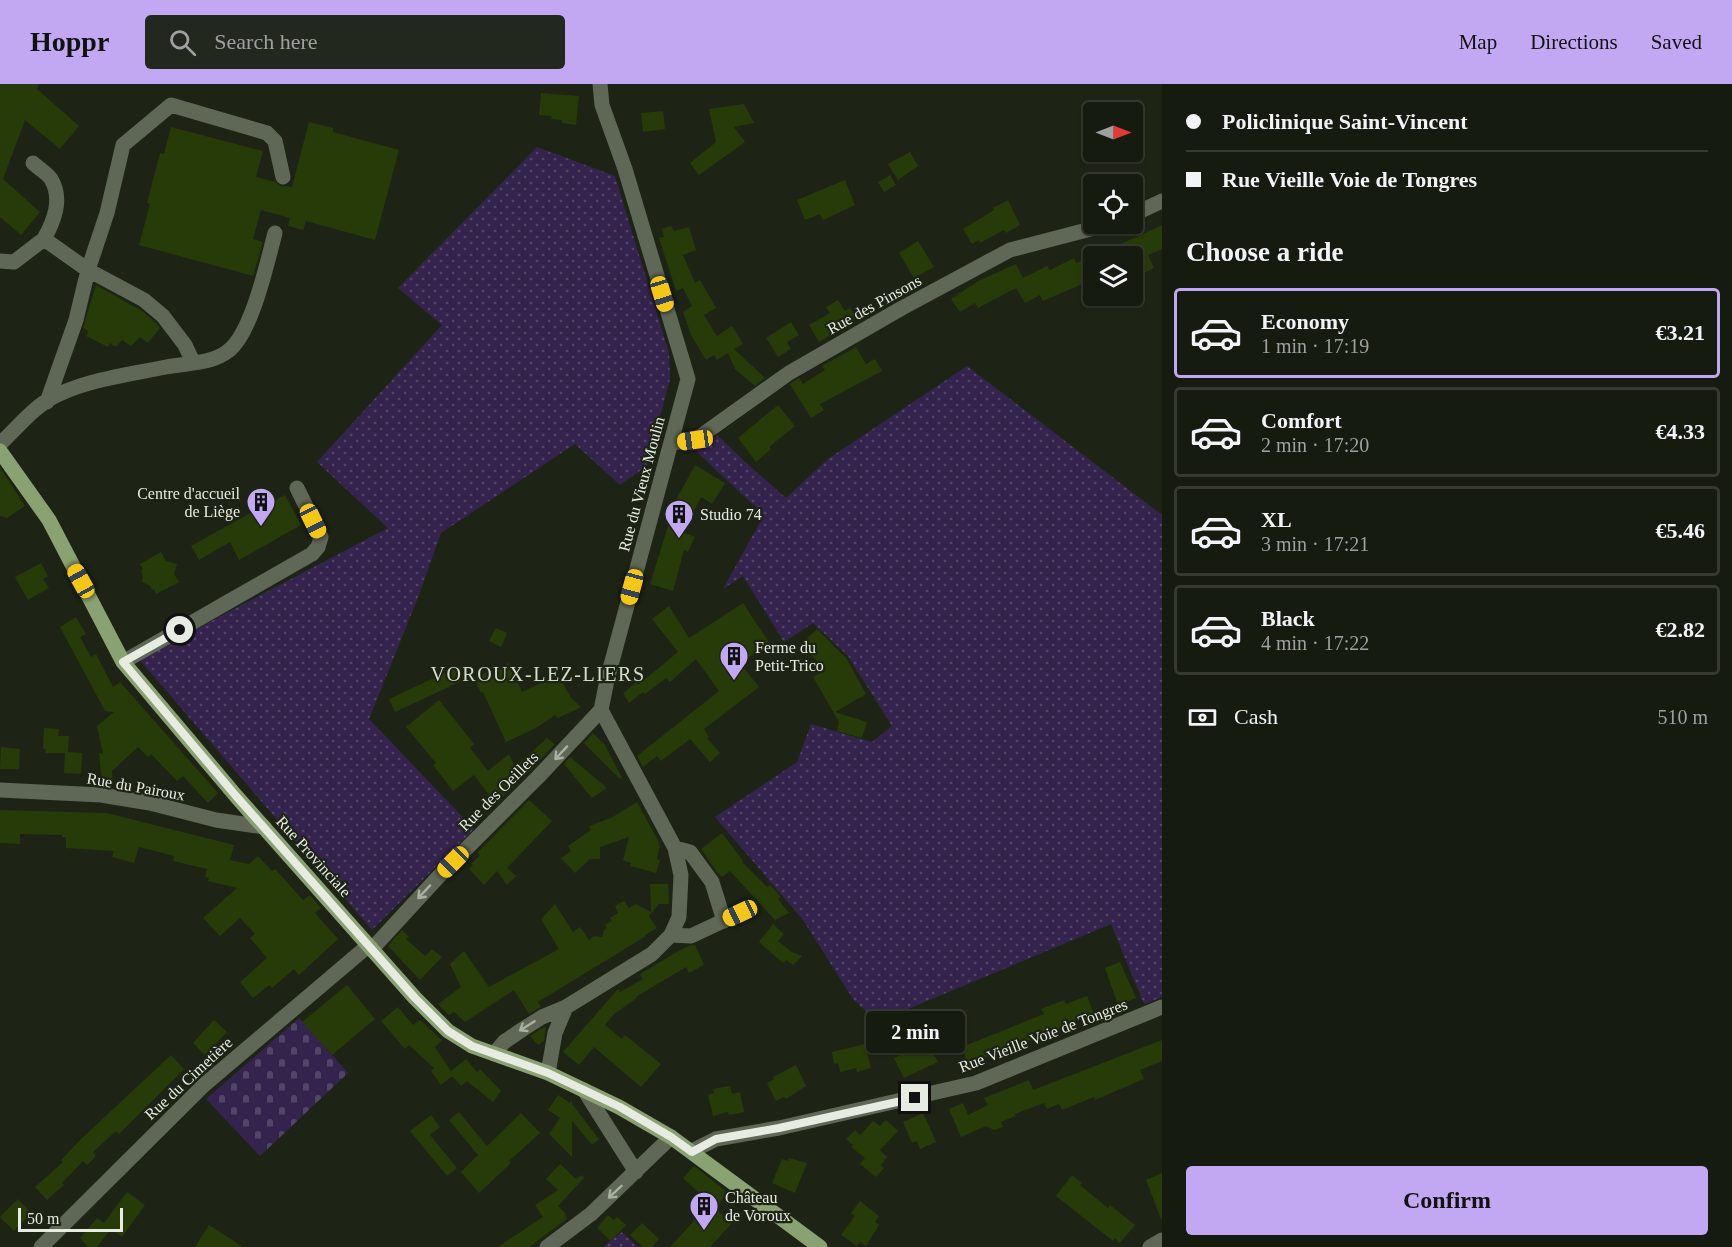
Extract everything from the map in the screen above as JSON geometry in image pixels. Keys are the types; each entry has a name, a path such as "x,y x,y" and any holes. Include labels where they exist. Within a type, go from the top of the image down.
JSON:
{"main road":[{"name":"Rue Provinciale","path":"0,451 49,520 123,662 264,827 415,998 448,1031 472,1046 548,1073"},
{"path":"548,1073 620,1107 671,1137 820,1247"}],"street":[{"name":"Rue du Vieux Moulin","path":"600,84 602,105 625,169 688,378 609,670 601,710"},
{"path":"46,402 75,320 88,270 107,213 123,145 171,105 267,133 275,141 283,177"},
{"path":"0,261 14,262 44,238 52,225 57,204 51,179 33,163"},
{"path":"1143,210 1162,201"},
{"name":"Rue des Pinsons","path":"671,443 695,440 789,373 902,308 1010,250 1083,231"},
{"path":"0,444 30,415 59,394 108,379 211,360 228,351 239,338 250,314 275,233"},
{"path":"44,238 88,270 144,300 163,316 184,345 193,363"},
{"path":"123,662 312,554 318,547 321,537 297,488"},
{"path":"494,1054 504,1042 523,1029 542,1017 566,1007 652,954 671,935 679,917 681,875 675,848 601,710"},
{"name":"Rue des Oeillets","path":"370,947 526,790 601,710"},
{"name":"Rue du Pairoux","path":"0,790 101,795 150,803 216,820 264,827"},
{"path":"675,848 690,852 712,882 724,921"},
{"path":"671,935 691,936 740,913"},
{"name":"Rue du Cimetière","path":"41,1247 204,1085 370,947"},
{"path":"548,1073 555,1033 566,1007"},
{"name":"Rue Vieille Voie de Tongres","path":"692,1152 716,1139 779,1128 976,1083 1162,1007"},
{"path":"584,1090 636,1172"},
{"path":"547,1247 591,1214 671,1137"},
{"path":"1150,1247 1162,1240"}],"green space":[{"path":"537,147 615,176 669,353 670,379 647,466 620,485 575,444 441,533 417,600 369,719 474,829 372,930 139,659 388,528 317,462 442,325 398,288"},
{"path":"967,366 1162,515 1162,997 1144,1004 1111,924 877,1022 853,999 803,920 715,817 797,762 811,724 872,742 892,726 848,656 813,623 784,642 743,576 723,589 764,515 696,451 717,435 786,498 828,459"},
{"path":"299,1018 348,1073 260,1156 206,1099"},
{"path":"622,1232 638,1247 603,1247"}],"building":[{"path":"0,84 39,84 37,89 79,126 60,149 25,120 3,179 40,212 21,235 0,217"},
{"path":"541,93 579,96 576,125 551,119 552,116 539,115"},
{"path":"744,104 754,123 734,127 745,142 699,175 690,163 716,142 709,109"},
{"path":"663,111 665,129 643,132 641,113"},
{"path":"309,122 333,128 333,132 399,150 375,240 306,221 303,230 288,226 290,218 261,210 253,239 263,242 253,276 139,245 160,153 164,154 171,127 263,151 256,177 281,186 292,187"},
{"path":"910,152 918,166 898,180 888,164"},
{"path":"890,175 896,185 884,192 878,182"},
{"path":"845,180 855,205 823,220 820,214 805,220 797,200"},
{"path":"1008,200 1020,225 1006,233 1004,230 980,243 979,240 972,244 963,229"},
{"path":"1162,225 1162,249 1148,255 1154,268 1144,273 1143,246 1117,246"},
{"path":"671,226 674,231 689,227 696,250 683,255 695,283 700,280 716,308 704,315 717,336 732,326 743,344 734,349 765,378 755,386 735,369 728,353 717,360 714,355 706,360 691,335 683,312 692,306 683,288 676,291 659,238 664,237 662,229"},
{"path":"918,241 934,267 914,278 899,253"},
{"path":"1074,258 1076,263 1083,260 1083,284 1043,301 1040,295 1025,303 1016,288 978,308 975,303 960,312 951,299 978,281 1016,264 1023,278 1047,266 1050,270"},
{"path":"96,285 142,311 156,323 160,328 148,343 140,337 131,346 122,340 116,347 110,343 108,347 86,336 88,331 83,328"},
{"path":"838,300 845,311 850,308 857,319 819,342 809,325 830,313 826,307"},
{"path":"791,322 799,335 787,342 791,349 778,357 766,338"},
{"path":"856,347 866,364 875,359 882,371 820,404 824,410 811,418 790,384 799,378 803,384 825,370 822,366"},
{"path":"778,405 795,426 769,447 771,449 756,462 738,438"},
{"path":"695,465 725,483 712,504 701,497 689,521 685,533 695,537 688,552 684,550 673,591 650,584 670,520 670,511"},
{"path":"0,468 25,506 7,518 0,516"},
{"name":"Centre d'accueil de Liège","path":"285,495 301,525 239,560 230,542 199,560 191,546 252,512 249,505 266,496 270,503"},
{"path":"161,552 166,561 177,564 174,574 179,582 156,594 154,589 152,590 150,586 141,581 143,578 141,570 143,569 140,564"},
{"path":"41,563 48,576 43,579 49,588 28,600 15,577"},
{"name":"Ferme du Petit-Trico","path":"743,603 770,644 740,663 759,687 704,729 709,737 707,738 720,753 710,762 690,739 661,761 657,756 643,767 637,756 719,691 696,659 670,682 666,678 629,703 623,693 637,682 638,685 678,652 652,619 669,606 689,638"},
{"path":"76,617 86,634 80,637 91,657 96,654 113,687 120,682 218,793 208,803 183,776 177,781 151,754 148,757 138,747 112,771 113,783 102,781 99,753 103,754 97,726 114,712 105,711 60,627"},
{"path":"496,628 507,633 501,647 489,641"},
{"path":"817,629 846,658 866,694 835,712 867,722 862,738 837,731 839,722 813,677 826,670 801,644"},
{"path":"509,663 522,692 558,675 571,698 581,707 558,718 555,715 536,728 506,742 474,678"},
{"path":"462,665 468,678 395,712 389,699"},
{"path":"439,700 474,744 470,748 488,771 509,754 515,767 547,738 555,744 495,803 474,775 453,791 433,765 436,763 406,727"},
{"path":"44,728 59,729 58,736 69,736 68,752 82,753 81,774 64,773 65,753 45,753 46,749 43,749"},
{"path":"593,733 605,745 622,778 620,779 584,743"},
{"path":"1,747 20,749 19,769 0,769"},
{"path":"570,757 607,788 592,798 564,764"},
{"path":"529,800 552,821 507,868 516,876 507,885 497,871 484,885 469,869 473,865 471,864 480,855 477,853"},
{"path":"637,802 660,844 657,859 660,860 656,873 630,866 631,863 623,860 629,837 600,847 600,859 590,859 575,873 561,858 571,851 568,846 591,830 589,826 611,818"},
{"path":"0,810 107,813 234,845 230,860 249,864 258,856 272,871 275,869 303,900 310,895 321,908 315,913 338,939 299,975 294,969 272,988 269,985 253,998 240,982 267,958 250,938 255,934 240,918 220,936 203,918 237,888 208,881 209,878 205,877 207,869 173,861 174,856 139,847 134,863 112,857 114,851 66,848 66,837 62,835 20,834 20,844 0,843"},
{"path":"722,833 742,862 767,887 770,885 781,897 778,899 789,913 775,920 730,871 722,877 717,872 701,849"},
{"path":"650,884 668,884 669,904 659,904 649,916 657,928 538,1002 541,1007 529,1014 514,990 465,1022 454,1012 449,1015 438,1004 461,987 450,964 464,951 489,987 559,949 541,919 555,904 573,932 580,927 589,940 594,936 602,937 607,928 605,925 612,921 610,918 618,913 615,906 624,901 629,908 636,904 651,912"},
{"path":"773,924 784,934 778,941 792,952 802,956 793,965 786,960 783,963 759,942"},
{"path":"402,930 409,937 406,939 425,956 432,949 442,957 420,980 388,946"},
{"path":"695,945 704,965 689,973 686,967 636,997 614,1014 605,1025 622,1039 625,1035 661,1064 641,1087 594,1047 579,1065 563,1052 618,989 620,992 643,979 640,974 688,946"},
{"path":"1120,962 1136,998 1118,1005 1105,968"},
{"path":"347,985 375,1019 332,1055 302,1022"},
{"path":"1087,996 1094,1014 968,1064 962,1047 1044,1014 1041,1009 1064,1000 1066,1004"},
{"path":"398,1007 413,1025 420,1020 442,1040 435,1047 451,1071 466,1059 477,1072 480,1069 501,1091 493,1102 467,1081 461,1086 452,1076 441,1085 431,1071 434,1068 409,1045 405,1049 381,1021"},
{"path":"214,1020 227,1032 205,1055 193,1043"},
{"path":"546,1026 544,1041 538,1045 530,1036"},
{"path":"923,1034 938,1062 904,1078 894,1058 911,1050 907,1041"},
{"path":"1162,1040 1162,1061 1140,1070 1144,1079 1095,1100 1094,1097 1062,1110 1059,1104 1047,1109 1044,1103 1001,1122 1003,1127 994,1130 986,1126 961,1137 949,1109 963,1103 968,1115 988,1105 984,1098 1029,1080 1033,1090"},
{"path":"865,1044 871,1068 857,1072 856,1068 840,1072 838,1063 834,1064 832,1052"},
{"path":"171,1055 184,1069 119,1134 116,1131 93,1152 96,1156 87,1165 83,1161 62,1183 64,1185 47,1200 35,1187 63,1162 61,1160 80,1140"},
{"path":"796,1065 806,1086 786,1099 784,1097 776,1101 767,1083 774,1079 773,1077"},
{"path":"730,1086 732,1094 740,1092 744,1112 729,1115 728,1112 713,1116 708,1095 714,1093 713,1089"},
{"path":"558,1095 570,1103 572,1100 572,1104 599,1139 592,1145 572,1121 572,1157 549,1134 560,1118 548,1110"},
{"path":"459,1112 487,1146 521,1113 540,1133 479,1193 461,1172 478,1155 449,1120"},
{"path":"923,1113 936,1142 920,1149 917,1141 912,1143 903,1122"},
{"path":"431,1115 440,1127 430,1135 457,1168 447,1176 410,1131"},
{"path":"886,1120 898,1131 880,1150 887,1157 881,1165 884,1168 876,1177 860,1164 865,1158 851,1147 853,1145 846,1139 855,1130 860,1135 873,1121 880,1126"},
{"path":"789,1158 807,1163 795,1193 772,1183 782,1159 788,1161"},
{"path":"560,1164 576,1179 582,1175 584,1178 558,1206 566,1214 567,1219 529,1247 498,1247 543,1217 535,1205 558,1190 546,1179"},
{"path":"694,1166 727,1192 716,1209 732,1223 710,1247 670,1247 705,1209 708,1201 683,1178"},
{"path":"1162,1173 1162,1219 1161,1219 1146,1180"},
{"path":"1072,1175 1082,1183 1080,1185 1108,1208 1110,1205 1135,1225 1120,1243 1115,1238 1113,1241 1056,1196"},
{"path":"127,1192 145,1205 122,1237 111,1229 97,1247 88,1247 80,1238 97,1218 104,1223"},
{"path":"18,1199 31,1213 14,1231 0,1217"},
{"path":"860,1201 879,1216 875,1222 879,1225 866,1246 860,1242 857,1246 841,1235 855,1216 851,1213"},
{"path":"608,1215 614,1220 617,1217 626,1225 611,1241 597,1228"},
{"path":"642,1223 659,1239 652,1247 643,1247 630,1235"},
{"path":"209,1225 243,1247 195,1247"}],"place":[{"name":"Centre d'accueil de Liège","path":"261,528"},
{"name":"Studio 74","path":"679,540"},
{"name":"Ferme du Petit-Trico","path":"734,682"},
{"name":"Château de Voroux","path":"704,1232"}],"district":[{"name":"VOROUX-LEZ-LIERS","path":"538,674"}],"route":[{"path":"180,630 123,662 236,796 415,998 448,1031 472,1046 548,1073 620,1107 692,1152 716,1139 779,1128 915,1098"}]}
